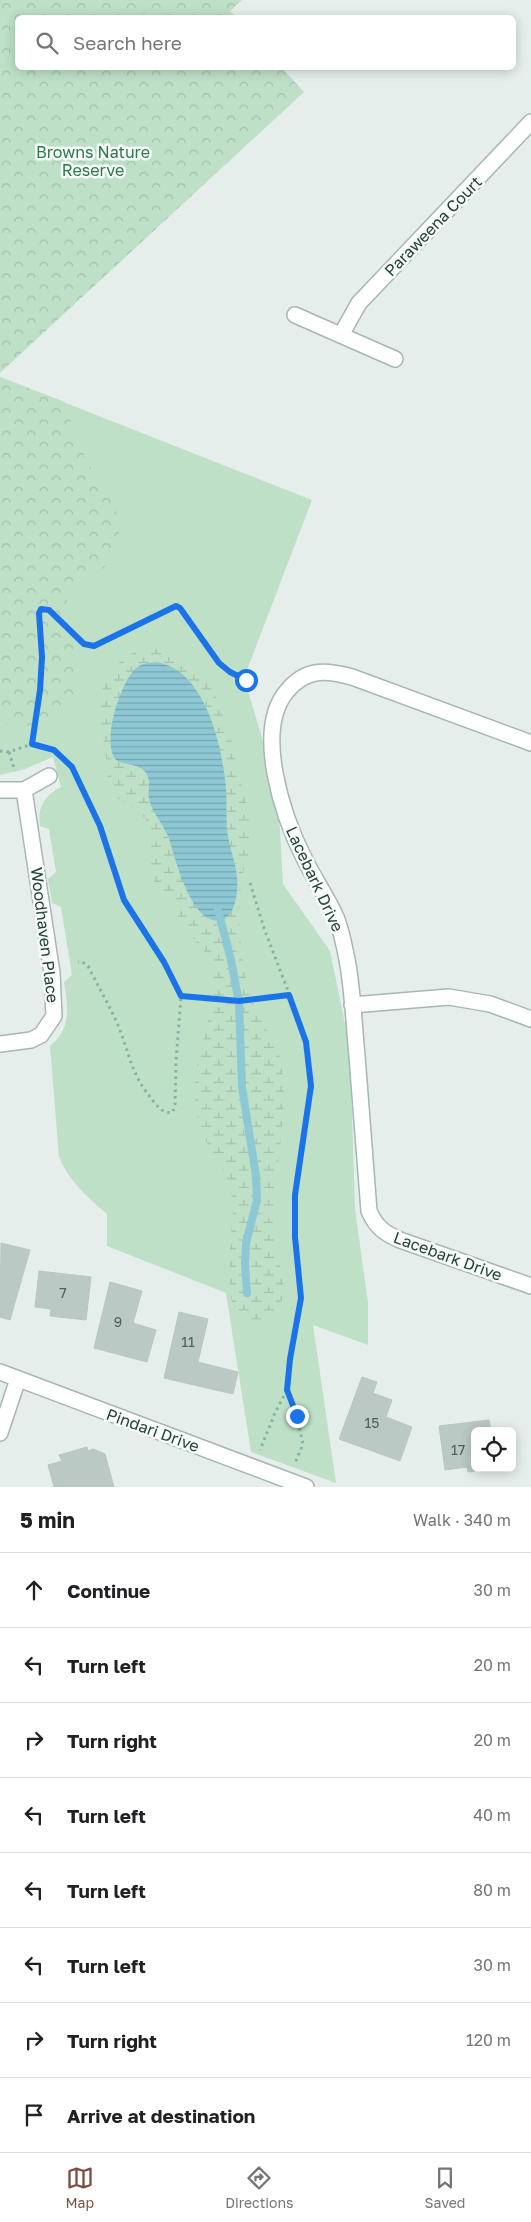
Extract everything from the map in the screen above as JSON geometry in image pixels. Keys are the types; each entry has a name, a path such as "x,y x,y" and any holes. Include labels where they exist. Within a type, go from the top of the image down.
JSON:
{"street":[{"name":"Paraweena Court","path":"341,335 359,303 531,122"},
{"path":"295,315 395,359"},
{"name":"Lacebark Drive","path":"531,743 331,671 312,673 296,680 284,694 276,713 272,738 274,765 280,796 292,832 305,861 336,918 348,966 369,1211 376,1225 387,1234 531,1286"},
{"path":"0,790 24,790 49,776"},
{"name":"Woodhaven Place","path":"0,1044 31,1040 41,1035 54,1016 52,973 24,790"},
{"path":"352,1005 449,997 490,1004 531,1019"},
{"name":"Pindari Drive","path":"0,1372 306,1487"},
{"path":"0,1433 18,1379"}],"path":[{"path":"32,744 41,680 42,657 39,613 41,609 49,610 84,644 94,646 176,606 180,608 219,663 230,672 246,680"},
{"path":"0,751 9,752 32,744 54,750 72,767 100,826 124,900 164,962 181,996 175,1104 174,1109 170,1113 160,1109 140,1083 131,1065 117,1025 88,966 84,962 78,962"},
{"path":"250,883 265,931 306,1042 311,1086 296,1184 295,1237 301,1298 290,1359 287,1390 272,1419 254,1467"},
{"path":"181,996 239,1001 289,995"},
{"path":"286,1479 300,1454 303,1444 297,1416 287,1390"}],"green space":[{"name":"Browns Nature Reserve","path":"0,0 242,0 230,11 234,15 15,15 15,70 284,70 304,92 0,373"},
{"path":"0,377 312,500 244,678 261,734 274,789 280,829 283,884 330,951 350,1048 355,1209 368,1303 368,1345 313,1325 336,1483 251,1452 226,1293 107,1246 107,1214 73,1181 59,1157 50,1046 62,1032 65,1024 67,1000 64,982 72,975 61,907 52,903 48,879 56,872 49,829 40,826 39,819 43,802 55,790 61,787 53,757 25,769 0,775"},
{"path":"0,377 65,402 83,452 115,509 119,524 116,548 109,562 97,573 76,587 67,600 66,617 77,673 73,699 59,719 46,724 30,726 0,722"},
{"path":"151,647 173,653 190,663 204,677 223,713 250,818 250,845 242,877 240,903 240,930 243,956 252,1001 274,1042 280,1058 284,1101 273,1211 274,1240 282,1273 283,1290 281,1303 276,1311 260,1321 242,1318 234,1308 230,1292 229,1274 233,1219 232,1196 224,1171 203,1134 196,1111 195,1079 212,999 211,968 207,955 186,931 172,905 154,881 150,866 150,836 147,822 140,813 121,801 113,793 108,779 99,719 101,694 105,682 118,663 139,651","holes":["126,683 192,684 207,709 222,763 227,831 238,880 236,902 219,921 205,916 174,856 168,836 151,804 148,776 141,768 125,764 111,751 110,743 114,716"]}],"water":[{"path":"155,662 172,667 187,678 208,711 215,731 224,770 227,829 238,884 233,909 225,919 210,919 201,913 193,902 180,873 168,836 150,803 149,780 146,773 136,766 116,760 112,751 111,740 114,713 124,686 136,668"}],"building":[{"path":"1,1243 30,1250 10,1320 0,1317"},
{"path":"39,1271 91,1277 86,1320 50,1316 51,1309 35,1307"},
{"path":"110,1282 142,1291 133,1323 156,1330 147,1362 94,1348"},
{"path":"179,1312 208,1319 198,1362 238,1372 233,1394 164,1378"},
{"path":"362,1377 377,1382 373,1393 392,1400 386,1417 412,1427 400,1461 339,1439"},
{"path":"489,1420 490,1427 471,1427 471,1472 468,1472 467,1467 445,1470 439,1426"},
{"path":"87,1447 88,1451 93,1449 105,1454 114,1487 54,1487 48,1465 62,1461 59,1455"}],"waterway":[{"path":"218,910 231,960 239,1003 242,1087 256,1176 257,1200 246,1243 247,1293"}],"route":[{"path":"246,680 230,672 219,663 180,608 176,606 94,646 84,644 49,610 41,609 39,613 42,657 41,680 32,744 54,750 72,767 100,826 124,900 164,962 181,996 239,1001 289,995 306,1042 311,1086 295,1195 295,1237 301,1298 292,1343 287,1390 297,1416"}]}
